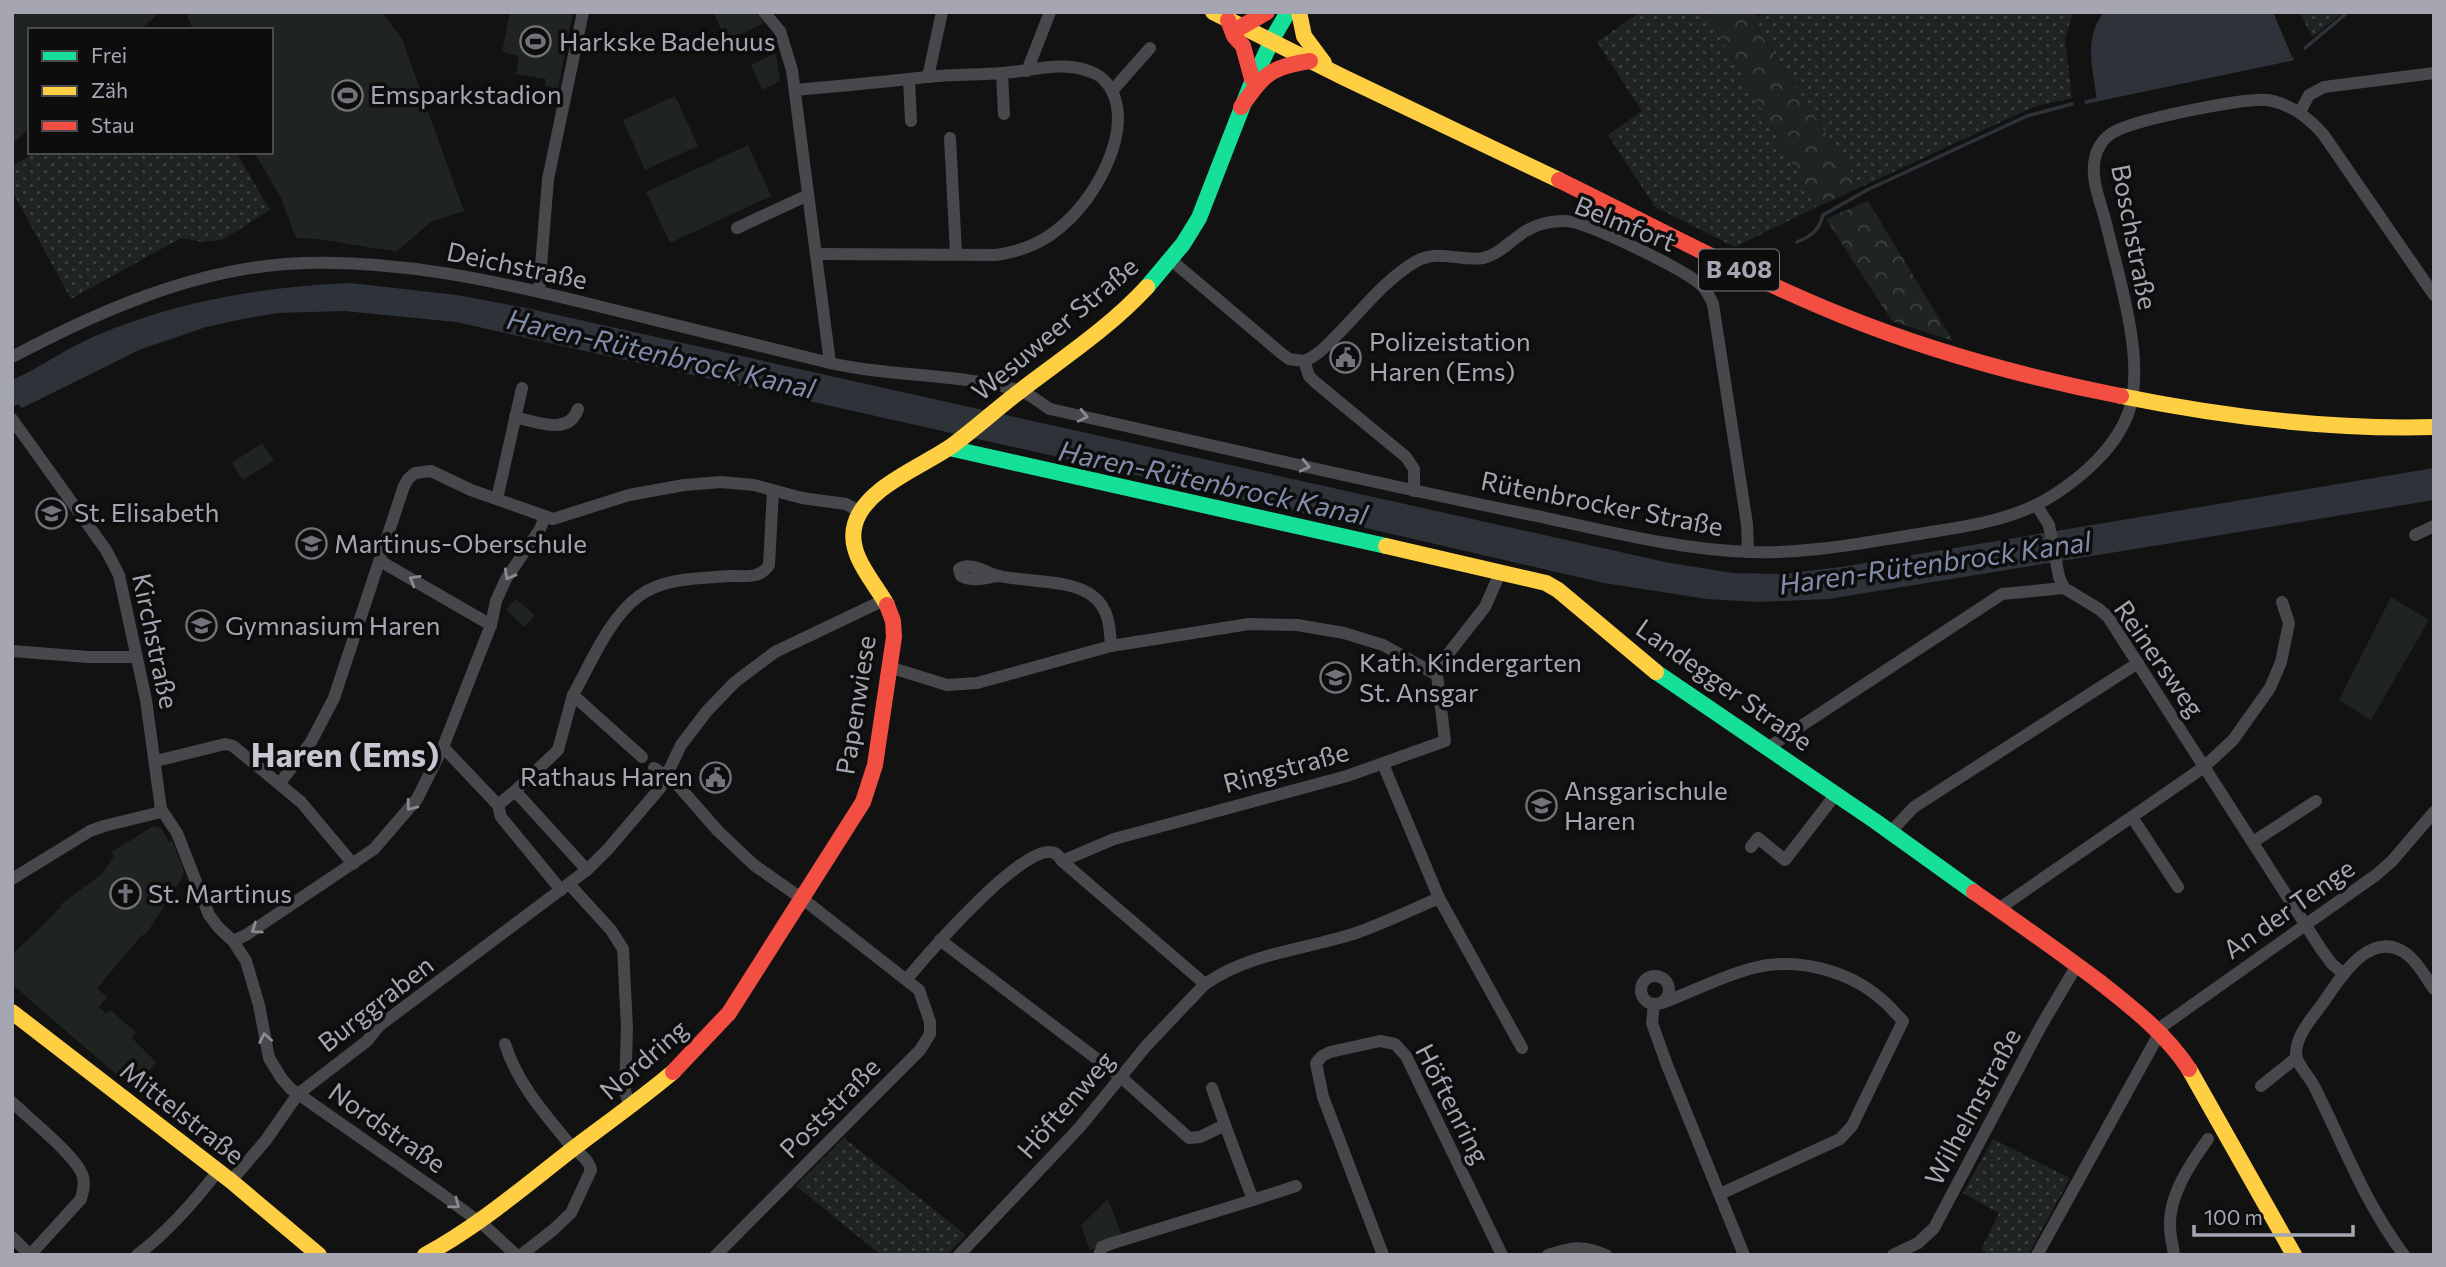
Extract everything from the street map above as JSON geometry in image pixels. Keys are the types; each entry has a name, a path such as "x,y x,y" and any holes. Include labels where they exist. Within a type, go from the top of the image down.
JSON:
{"main road":[{"path":"1252,79 1242,46 1234,36 1227,19 1267,12"},
{"name":"Wesuweer Straße","path":"860,512 882,491 954,444 1021,391 1124,307 1171,260 1188,238 1203,207 1252,79 1270,40 1288,12"},
{"path":"1299,12 1301,34 1317,50 1327,68"},
{"name":"B 408","path":"1227,19 1583,192 1732,268 1881,331 2019,375 2248,419 2390,429 2434,427"},
{"path":"1241,107 1266,72 1287,63 1311,61"},
{"name":"Landegger Straße","path":"954,444 1546,583 1558,590 1653,670 1892,833 2077,965 2146,1018 2182,1058 2205,1094 2294,1255"},
{"name":"Papenwiese","path":"802,899 847,830 870,783 876,759 894,637 893,621 884,600 865,572 854,545 854,525 860,512"},
{"name":"Nordring","path":"425,1255 478,1222 542,1175 680,1066 729,1013 802,899"},
{"name":"Mittelstraße","path":"12,1013 224,1176 319,1255"}],"street":[{"path":"539,291 548,179 583,12"},
{"path":"764,12 780,31 787,49 795,90 830,363"},
{"path":"928,77 943,12"},
{"path":"1027,71 1050,12"},
{"path":"1112,91 1150,48"},
{"path":"795,90 1072,65 1099,75 1112,91 1117,104 1116,139 1091,193 1065,224 1035,245 996,255 818,254"},
{"path":"1002,73 1004,114"},
{"path":"2300,112 2309,95 2324,87 2434,73"},
{"path":"909,80 911,121"},
{"name":"Boschstraße","path":"2131,398 2134,356 2122,289 2094,169 2098,148 2114,131 2131,125 2237,102 2264,99 2300,112 2313,121 2323,134 2434,295"},
{"path":"950,138 956,253"},
{"path":"737,228 808,195"},
{"name":"Belmfort","path":"1304,361 1320,352 1416,261 1444,254 1483,258 1492,255 1521,232 1534,226 1559,221 1574,222 1611,237 1685,274 1703,287 1713,304 1747,524 1748,552"},
{"path":"1171,260 1281,354 1289,359 1304,361 1309,376 1315,383 1412,462 1416,480 1414,491"},
{"name":"Deichstraße","path":"12,357 66,330 174,286 229,272 285,264 340,263 404,267 539,291 830,363 1021,391"},
{"path":"497,499 522,388"},
{"name":"Rütenbrocker Straße","path":"1021,391 1050,409 1414,491 1684,546 1748,552 1796,552 1938,531 2008,517 2037,506 2070,485 2096,461 2115,438 2129,413 2131,398"},
{"path":"515,417 559,426 571,421 578,409"},
{"name":"Kirchstraße","path":"14,428 113,561 119,575 156,761 161,809"},
{"path":"280,783 311,742 328,711 404,486 415,473 431,471 545,517 559,519 629,495 684,485 721,482 754,485 802,498 846,504 860,512"},
{"path":"499,811 515,791 558,750 573,695 618,616 639,596 648,590 673,583 701,578 755,575 765,570 769,565 773,491"},
{"path":"1769,747 2003,594 2064,588 2057,570 2049,525 2037,506"},
{"path":"233,941 353,864 384,838 416,799 443,747 491,625 496,601 506,579 545,517"},
{"path":"2415,535 2434,526"},
{"path":"380,561 491,625"},
{"path":"1383,764 1445,741 1437,675 1441,663 1485,607 1500,573"},
{"path":"1000,576 1078,588 1094,597 1104,609 1110,623 1111,646"},
{"name":"Reinersweg","path":"2064,588 2108,617 2332,964 2344,974"},
{"name":"Burggraben","path":"137,1255 266,1140 299,1094 367,1041 379,1026 587,870 662,787 681,745 734,682 775,652 884,600"},
{"path":"1997,910 2204,767 2233,740 2270,688 2281,662 2290,623 2282,602"},
{"path":"889,667 947,685 977,683 1111,646 1249,624 1297,625 1344,633 1383,645 1437,675"},
{"path":"12,651 88,657 135,657"},
{"path":"1892,833 1914,807 2138,663"},
{"path":"573,695 642,757"},
{"path":"156,761 225,744 233,746 301,802 353,864"},
{"path":"443,747 565,887 611,930 623,949 627,1028 625,1091 630,1108"},
{"name":"Ringstraße","path":"907,979 962,915 1021,865 1046,852 1058,855 1062,861 1114,839 1383,764 1439,898 1522,1048"},
{"path":"654,768 667,776 754,865 907,979"},
{"path":"515,791 587,870"},
{"path":"1751,847 1758,838 1785,860 1836,794"},
{"path":"2253,842 2316,801"},
{"path":"12,879 90,831 157,813 161,809"},
{"name":"Nordstraße","path":"161,809 177,833 209,915 233,941 246,961 254,983 270,1058 282,1079 478,1222 516,1255"},
{"name":"An der Tenge","path":"2159,1032 2172,1019 2307,926 2392,861 2434,812"},
{"path":"2132,817 2178,887"},
{"path":"1062,861 1205,984 1224,971 1250,960 1355,933 1439,898"},
{"path":"940,940 1122,1078 1189,1138 1200,1137 1225,1125"},
{"path":"2404,1255 2368,1202 2317,1093 2296,1058 2296,1046 2302,1032 2344,974 2357,959 2371,950 2386,947 2407,954 2434,989"},
{"path":"1720,1194 1840,1139 1852,1126 1903,1021 1880,998 1835,972 1796,964 1753,968 1658,1003 1652,1023 1744,1255"},
{"name":"Wilhelmstraße","path":"1893,1255 1918,1243 1934,1228 2041,1026 2077,965"},
{"name":"Poststraße","path":"721,1253 926,1043 930,1034 927,1011 919,990 907,979"},
{"name":"Höftenweg","path":"959,1255 1079,1128 1147,1045 1205,984"},
{"path":"2038,1255 2159,1032"},
{"name":"Höftenring","path":"1383,1255 1323,1097 1316,1063 1330,1052 1380,1041 1395,1044 1406,1056 1502,1255"},
{"path":"505,1044 511,1065 536,1104 573,1149 590,1164 591,1170 571,1213 521,1255"},
{"path":"2261,1086 2296,1058"},
{"path":"1212,1088 1253,1200"},
{"path":"12,1102 75,1161 84,1178 80,1199 30,1255 12,1237"},
{"path":"2174,1255 2170,1225 2174,1200 2190,1163 2208,1139"},
{"path":"1099,1255 1102,1247 1113,1243 1296,1186"},
{"path":"1548,1255 1567,1249 1589,1248 1606,1255"}],"green space":[{"path":"12,12 160,12 142,28 28,28 28,130 12,144"},
{"name":"Emsparkstadion","path":"186,12 382,12 402,39 464,211 431,222 397,251 296,238 281,198 255,154 273,154 273,28 192,28"},
{"name":"Harkske Badehuus","path":"510,12 573,12 558,89 545,86 546,79 516,74 519,56 502,52"},
{"path":"713,12 756,12 764,23 727,41"},
{"path":"1640,12 1704,12 1709,17 1817,207 1735,247 1655,207 1608,135 1642,111 1597,42"},
{"path":"1704,12 1754,12 1757,17 1752,21 1861,187 1817,207"},
{"path":"1765,12 2073,12 2065,40 2072,98 2033,107 1861,187 1752,20"},
{"path":"2299,12 2344,12 2312,37"},
{"path":"776,53 780,81 762,90 751,65"},
{"path":"675,96 698,146 645,170 623,120"},
{"path":"748,145 771,196 670,243 646,192"},
{"path":"33,154 237,154 270,210 224,239 203,242 181,238 71,299 12,191 12,166"},
{"path":"1868,201 1953,341 1892,321 1826,219"},
{"path":"262,443 274,460 243,480 232,463"},
{"path":"2391,597 2429,620 2371,720 2339,700"},
{"path":"516,599 535,615 524,627 506,610"},
{"path":"153,826 161,828 169,842 172,841 184,871 183,876 147,933 141,936 97,988 107,997 99,1007 106,1014 110,1010 136,1032 132,1038 156,1062 133,1089 12,984 12,955 61,907 60,905 102,874 114,856 112,852"},
{"path":"844,1138 966,1235 946,1255 881,1255 796,1186"},
{"path":"1993,1139 2070,1178 2028,1255 1991,1255 1981,1250 1999,1213 1963,1193"},
{"path":"1108,1199 1122,1236 1090,1250 1081,1225"}],"water":[{"path":"2104,12 2273,12 2292,57 2097,100 2091,54 2093,32"},
{"name":"Haren-Rütenbrock Kanal","path":"350,283 457,295 526,308 1665,562 1732,573 1782,574 1841,567 2434,468 2434,500 1829,599 1757,602 1707,599 1604,583 456,322 344,311 277,313 243,319 206,327 139,350 22,408 18,404 12,407 12,380 83,342 124,325 187,305 251,292"}],"waterway":[{"path":"2305,48 2348,12"},
{"path":"2086,102 2292,59"},
{"path":"1797,242 1814,232 1823,215 1867,190 2027,116 2072,104"}],"traffic: fast":[{"path":"1147,287 1183,244 1199,218 1250,87 1288,12"},
{"path":"949,448 1386,546"},
{"path":"1656,672 1974,892"}],"traffic: slow":[{"path":"1213,12 1559,180"},
{"path":"1299,12 1304,36 1324,63"},
{"path":"887,605 863,567 854,546 855,524 870,499 897,478 953,445 1103,328 1147,287"},
{"path":"2121,396 2199,410 2316,424 2434,427"},
{"path":"1386,546 1546,583 1558,590 1656,672"},
{"path":"12,1012 231,1181 319,1255"},
{"path":"2189,1069 2294,1255"},
{"path":"425,1255 502,1204 673,1072"}],"traffic: jam":[{"path":"1241,27 1267,12"},
{"path":"1228,20 1234,36 1243,46 1252,79"},
{"path":"1241,107 1269,74 1285,66 1310,61"},
{"path":"1559,180 1770,284 1841,315 1910,341 1979,362 2121,396"},
{"path":"673,1072 729,1013 863,802 875,765 894,637 893,621 887,605"},
{"path":"1974,892 2125,1002 2160,1033 2189,1069"}],"place":[{"name":"Harkske Badehuus","path":"536,42"},
{"name":"Emsparkstadion","path":"347,95"},
{"name":"Polizeistation Haren (Ems)","path":"1346,357"},
{"name":"St. Elisabeth","path":"51,513"},
{"name":"Martinus-Oberschule","path":"311,544"},
{"name":"Gymnasium Haren","path":"202,626"},
{"name":"Kath. Kindergarten St. Ansgar","path":"1336,678"},
{"name":"Rathaus Haren","path":"716,777"},
{"name":"Ansgarischule Haren","path":"1541,806"},
{"name":"St. Martinus","path":"125,894"}],"district":[{"name":"Haren (Ems)","path":"345,755"}]}
